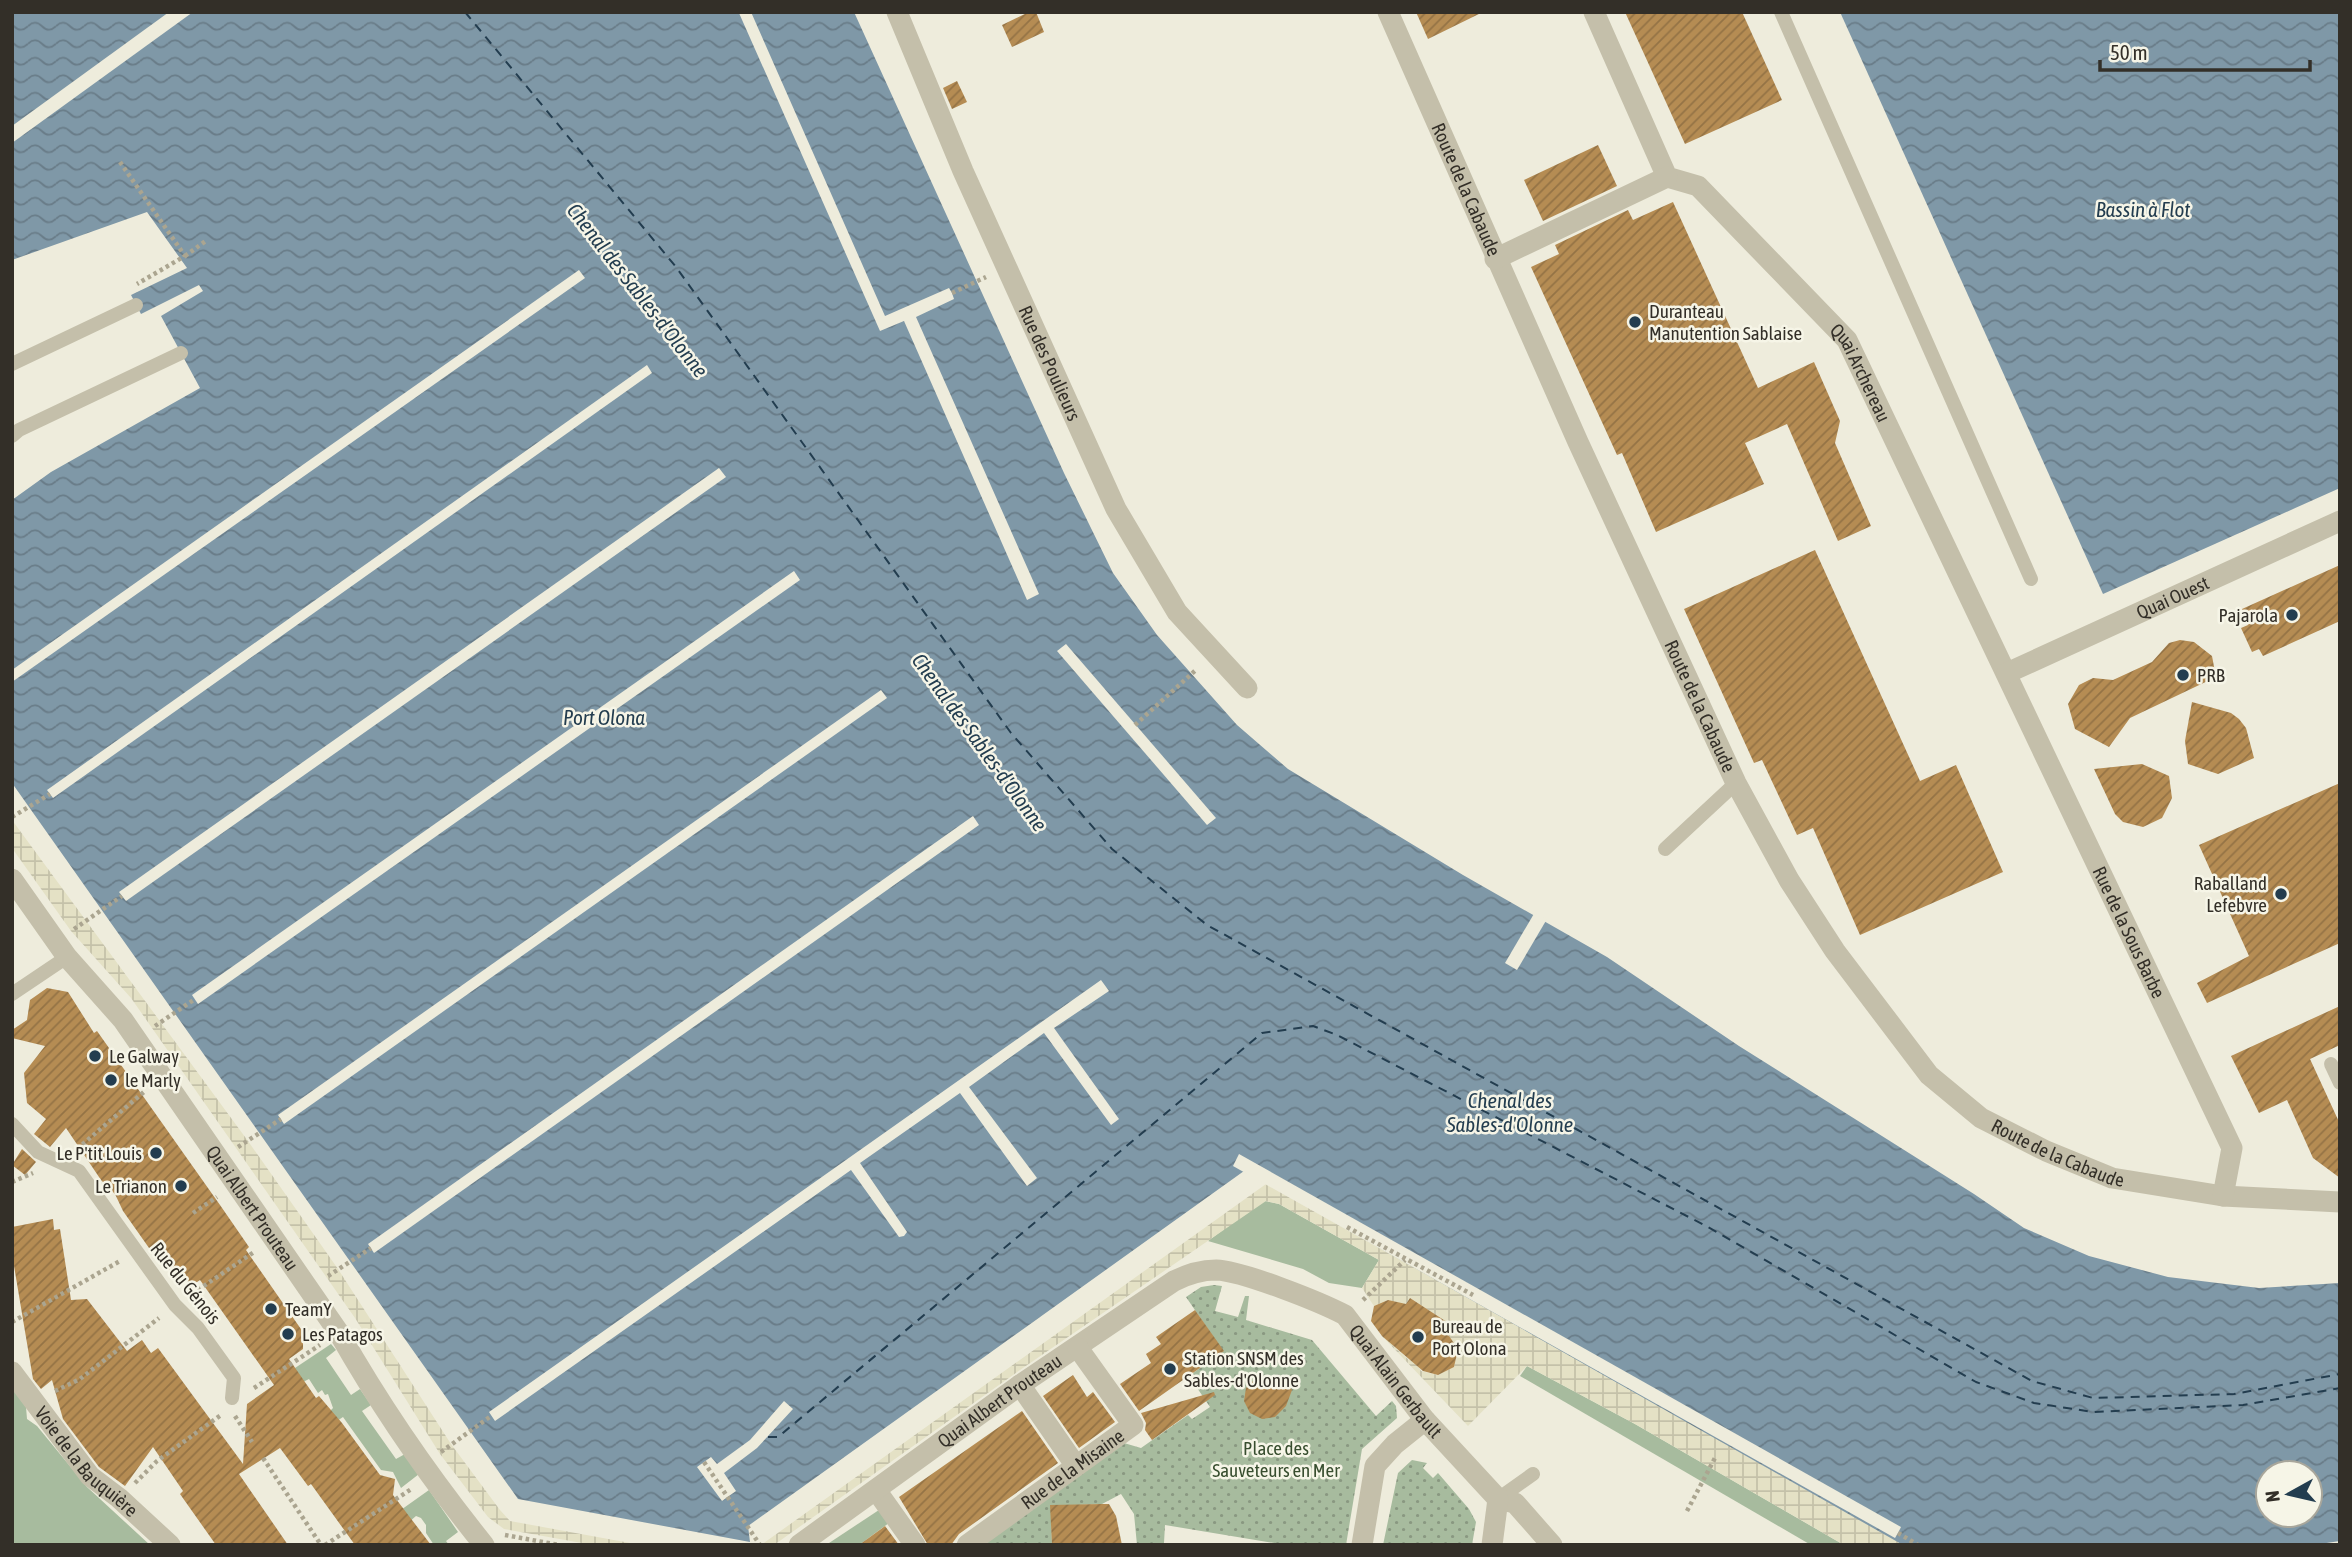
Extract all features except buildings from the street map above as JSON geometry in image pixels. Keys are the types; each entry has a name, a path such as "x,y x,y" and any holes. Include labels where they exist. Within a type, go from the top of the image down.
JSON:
{"street":[{"name":"Rue des Poulieurs","path":"897,12 968,183 1116,509 1177,611 1247,688"},
{"name":"Route de la Cabaude","path":"1388,12 1496,259 1736,783 1789,880 1835,951 1930,1075 1981,1118 2046,1151 2101,1173 2223,1196 2340,1202"},
{"path":"1496,259 1667,177 1594,12"},
{"name":"Quai Archereau","path":"1667,177 1698,186 1847,340 2007,673"},
{"name":"Quai Ouest","path":"2007,673 2340,521"},
{"name":"Rue de la Sous Barbe","path":"2007,673 2232,1148 2223,1196"},
{"name":"Quai Albert Prouteau","path":"12,879 67,957 123,1020 339,1333 368,1384 431,1476 484,1545"},
{"name":"Quai Albert Prouteau","path":"799,1545 1020,1385 1079,1348 1174,1281 1206,1271"},
{"name":"Quai Alain Gerbault","path":"1206,1271 1227,1271 1326,1305 1345,1315 1425,1420 1497,1499 1515,1503 1552,1545"},
{"name":"Rue de la Misaine","path":"967,1545 1133,1426 1079,1348"},
{"name":"Voie de la Bauquière","path":"12,1372 90,1476 119,1498 170,1545"},
{"path":"1020,1385 1076,1466"},
{"path":"1362,1545 1375,1466 1395,1444 1425,1420"},
{"path":"876,1489 915,1545"},
{"path":"1492,1545 1497,1499"}],"lane":[{"path":"1781,12 2031,579"},
{"path":"12,364 131,307"},
{"path":"12,436 19,430 181,353"},
{"path":"1664,849 1736,783"},
{"path":"12,994 67,957"},
{"path":"2331,1064 2340,1083"},
{"name":"Rue du Génois","path":"12,1124 38,1152 79,1171 135,1252 175,1305 198,1328 234,1378 232,1403"},
{"path":"1497,1499 1533,1474"}],"path":[{"path":"120,162 185,256"},
{"path":"131,307 124,297 130,288 207,240"},
{"path":"952,293 993,273"},
{"path":"1135,724 1203,663"},
{"path":"12,817 50,794"},
{"path":"86,921 122,896"},
{"path":"163,1021 195,999"},
{"path":"62,1161 162,1077"},
{"path":"248,1141 281,1119"},
{"path":"1347,1227 1473,1295"},
{"path":"37,1408 52,1393 80,1378 175,1305 272,1239"},
{"path":"338,1269 371,1248"},
{"path":"12,1322 135,1252"},
{"path":"1345,1315 1405,1260"},
{"path":"119,1498 157,1461 232,1403 339,1333"},
{"path":"232,1403 252,1442"},
{"path":"452,1444 491,1416"},
{"path":"1687,1511 1716,1456"},
{"path":"263,1458 323,1545 431,1476"},
{"path":"704,1462 760,1545"},
{"path":"1898,1533 1918,1545"}],"green space":[{"path":"1265,1201 1279,1204 1379,1260 1362,1288 1329,1283 1303,1269 1208,1241"},
{"name":"Place des Sauveteurs en Mer","path":"1222,1286 1215,1311 1238,1317 1245,1296 1249,1296 1246,1320 1312,1340 1376,1416 1392,1401 1396,1406 1397,1418 1362,1449 1346,1545 1286,1545 1165,1525 1164,1543 1137,1545 1134,1514 1121,1494 1102,1504 1051,1506 1052,1545 975,1545 1124,1443 1141,1448 1188,1415 1192,1419 1210,1407 1189,1376 1223,1351 1186,1297 1201,1287"},
{"path":"331,1344 336,1350 326,1358 351,1395 360,1389 371,1405 362,1411 396,1459 405,1454 419,1474 401,1488 393,1472 381,1470 343,1417 337,1421 330,1411 333,1408 328,1394 325,1395 322,1390 318,1393 309,1379 301,1383 292,1370"},
{"path":"1527,1366 1635,1424 1844,1545 1811,1545 1520,1376"},
{"path":"12,1388 26,1407 27,1419 37,1426 87,1487 150,1545 12,1545"},
{"path":"1412,1460 1427,1463 1423,1468 1433,1478 1438,1473 1469,1509 1476,1522 1472,1545 1383,1545 1398,1473"},
{"path":"429,1490 458,1532 446,1541 449,1545 434,1545 421,1518 416,1516 409,1522 398,1512"},
{"path":"882,1508 893,1520 859,1545 826,1545"}],"shaded area":[{"path":"12,820 248,1141 338,1269 451,1444 500,1510 510,1521 641,1545 593,1545 504,1529 488,1517 440,1454 355,1318 131,998 71,931 12,848"},
{"path":"1266,1184 1895,1538 1903,1545 1844,1545 1635,1424 1527,1366 1468,1426 1381,1335 1394,1338 1392,1345 1409,1360 1413,1357 1421,1371 1438,1375 1454,1367 1457,1349 1447,1333 1452,1326 1410,1298 1405,1306 1388,1300 1374,1306 1362,1288 1379,1260 1279,1204 1266,1201 1020,1370 774,1545 761,1545"}],"water":[{"name":"Port Olona","path":"12,12 854,12 1064,473 1113,573 1157,635 1237,725 1288,769 1463,875 1607,957 1739,1046 2024,1228 2089,1256 2168,1277 2259,1288 2340,1283 2340,1541 2313,1545 1903,1545 1244,1171 748,1526 750,1542 518,1499 12,783 12,500 51,472 200,388 161,316 203,291 199,285 141,314 131,295 187,268 147,212 12,260"},
{"name":"Bassin à Flot","path":"1840,12 2340,12 2340,488 2103,594"}],"pier":[{"path":"169,12 193,12 12,143 12,126"},
{"path":"751,12 885,316 949,288 952,293 954,299 916,317 1039,594 1027,600 904,321 880,331 739,13"},
{"path":"579,270 585,278 12,682 12,670"},
{"path":"647,365 652,373 53,798 47,790"},
{"path":"719,468 726,477 126,901 119,892"},
{"path":"794,571 800,580 198,1004 192,995"},
{"path":"1066,644 1216,818 1207,825 1057,651"},
{"path":"881,690 887,698 284,1124 278,1115"},
{"path":"973,816 979,825 374,1253 368,1244"},
{"path":"1535,912 1547,919 1517,970 1505,963"},
{"path":"1101,980 1109,991 1054,1028 1119,1119 1111,1125 1044,1033 969,1087 1037,1178 1027,1186 960,1093 860,1163 907,1232 904,1236 899,1237 851,1170 495,1421 489,1412"},
{"path":"1239,1154 1901,1527 1898,1533 1895,1538 1233,1166"},
{"path":"784,1401 793,1409 757,1448 724,1473 736,1491 722,1501 697,1467 711,1457 717,1464 750,1440"}],"ferry route":[{"path":"465,12 676,267 1011,733 1112,849 1207,925 2032,1381 2093,1398 2234,1394 2340,1374"},
{"path":"768,1437 778,1437 1262,1033 1313,1026 1337,1035 1708,1227 1976,1382 2034,1403 2093,1412 2243,1405 2340,1388"}],"place":[{"name":"Duranteau Manutention Sablaise","path":"1635,322"},
{"name":"Pajarola","path":"2292,615"},
{"name":"PRB","path":"2183,675"},
{"name":"Raballand Lefebvre","path":"2281,894"},
{"name":"Le Galway","path":"95,1056"},
{"name":"le Marly","path":"111,1080"},
{"name":"Le P'tit Louis","path":"156,1153"},
{"name":"Le Trianon","path":"181,1186"},
{"name":"TeamY","path":"271,1309"},
{"name":"Les Patagos","path":"288,1334"},
{"name":"Bureau de Port Olona","path":"1418,1337"},
{"name":"Station SNSM des Sables-d'Olonne","path":"1170,1369"}],"water label":[{"name":"Chenal des Sables-d'Olonne","path":"638,290"},
{"name":"Chenal des Sables-d'Olonne","path":"980,742"},
{"name":"Chenal des Sables-d'Olonne","path":"1510,1112"}]}
